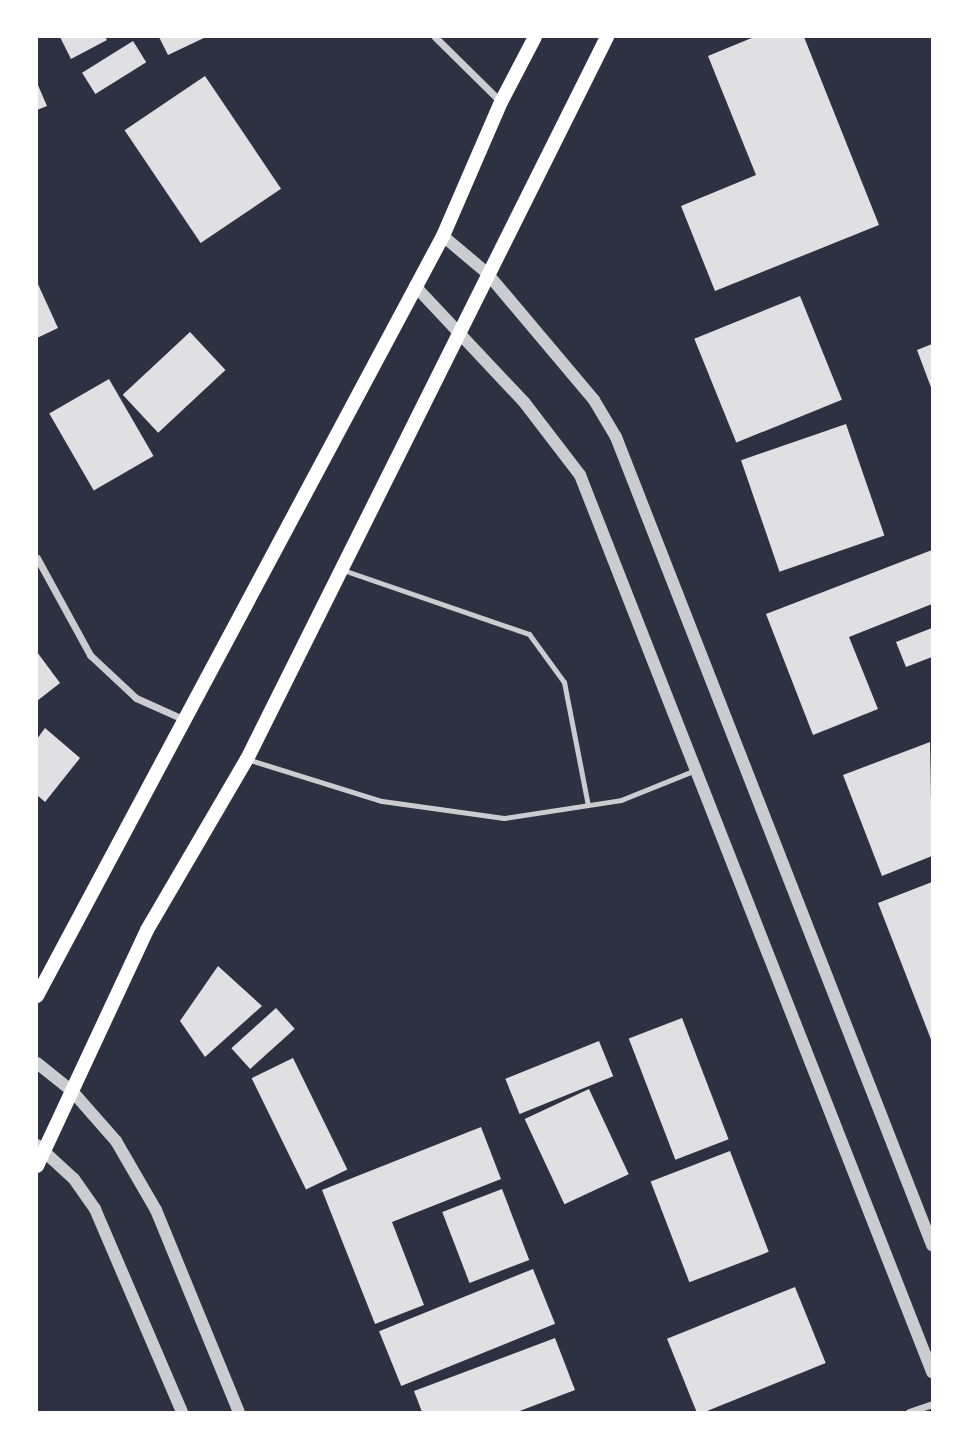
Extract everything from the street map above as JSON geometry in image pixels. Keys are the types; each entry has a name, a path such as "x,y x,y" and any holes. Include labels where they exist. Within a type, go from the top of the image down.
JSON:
{"main road":[{"path":"37,996 443,236 501,102 535,37"},
{"path":"37,1166 41,1149 72,1091 147,930 247,759 457,333 607,37"}],"street":[{"path":"435,37 501,102"},
{"path":"443,236 487,273 594,400 617,437 932,1245"},
{"path":"415,286 524,402 580,475 693,771 932,1372"},
{"path":"37,558 90,655 136,698 183,719"},
{"path":"37,1063 72,1091 116,1141 156,1210 239,1412"},
{"path":"41,1149 74,1179 95,1209 182,1412"},
{"path":"909,1412 932,1404"}],"lane":[{"path":"340,569 529,634 564,682 588,805"},
{"path":"247,759 382,801 504,818 621,800 693,771"}],"building":[{"path":"60,37 105,37 107,40 71,59"},
{"path":"159,37 206,37 168,55"},
{"path":"754,37 804,37 879,225 715,291 681,206 756,175 708,56"},
{"path":"133,41 146,62 95,94 82,73"},
{"path":"205,76 281,189 201,243 125,130"},
{"path":"37,83 47,106 37,110"},
{"path":"37,282 58,328 37,338"},
{"path":"800,296 842,400 736,443 694,339"},
{"path":"190,332 225,370 158,433 123,395"},
{"path":"932,344 932,390 917,350"},
{"path":"109,379 154,456 94,491 49,414"},
{"path":"846,424 884,536 779,572 741,460"},
{"path":"932,550 932,604 849,637 878,709 813,735 766,614"},
{"path":"932,628 932,657 906,667 896,642"},
{"path":"37,652 60,683 37,701"},
{"path":"45,728 80,758 45,802 37,795 37,739"},
{"path":"930,742 932,856 882,876 843,775"},
{"path":"932,882 932,1042 878,903"},
{"path":"218,966 262,1006 205,1057 180,1021"},
{"path":"276,1008 295,1029 250,1069 231,1048"},
{"path":"682,1018 729,1139 675,1160 629,1038"},
{"path":"599,1041 613,1076 520,1114 505,1079"},
{"path":"293,1058 347,1169 306,1190 252,1078"},
{"path":"589,1089 629,1174 564,1204 525,1119"},
{"path":"481,1127 501,1179 392,1222 424,1305 375,1324 322,1190"},
{"path":"730,1151 769,1252 689,1282 651,1181"},
{"path":"502,1189 529,1260 469,1283 442,1212"},
{"path":"533,1269 555,1324 401,1386 379,1331"},
{"path":"795,1287 826,1363 705,1412 697,1412 667,1339"},
{"path":"555,1338 575,1390 517,1412 422,1412 414,1391"}]}
